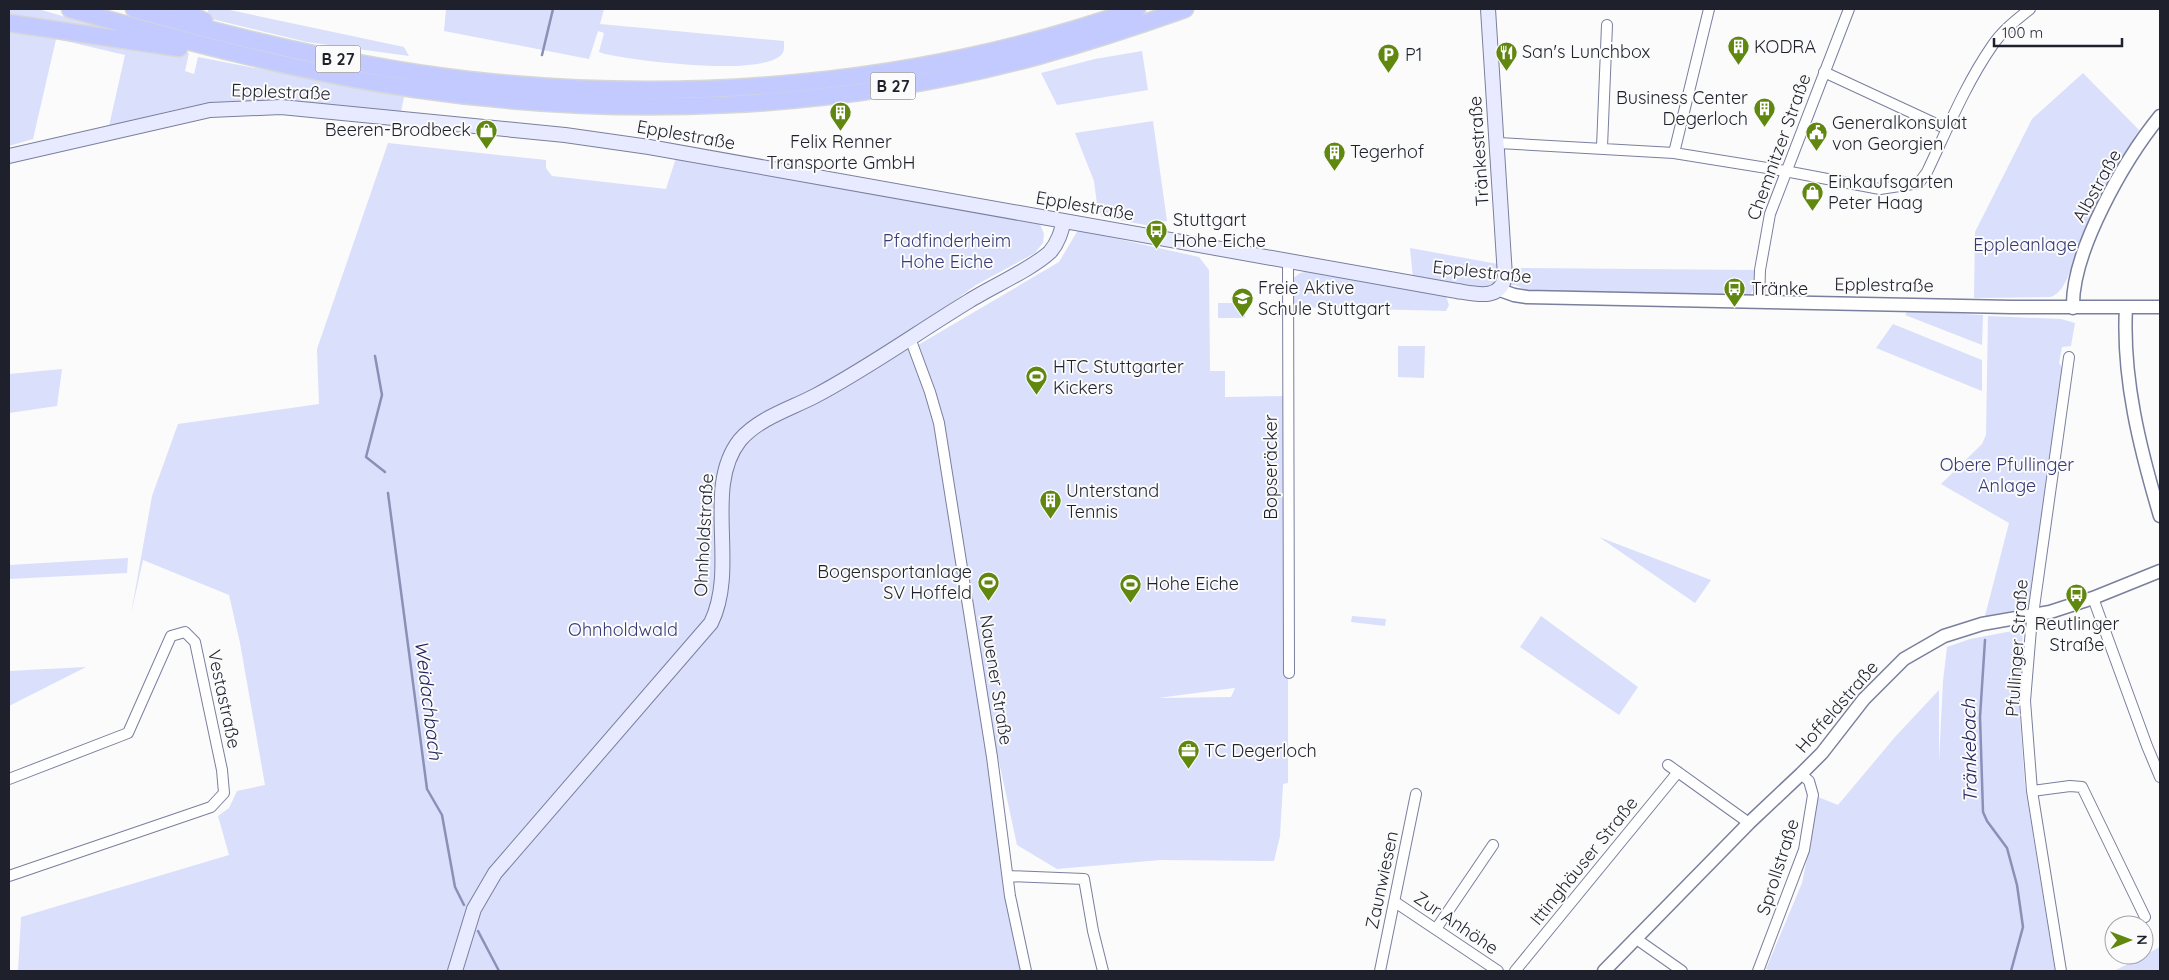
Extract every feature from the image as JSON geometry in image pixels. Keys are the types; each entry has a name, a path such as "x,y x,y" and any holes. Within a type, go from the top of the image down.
{"highway":[{"name":"B 27","path":"70,9 214,48 317,71 414,89 593,97 705,105 820,96 938,78 1036,56 1116,33 1185,9"},
{"name":"B 27","path":"134,9 212,30 374,66 570,96"},
{"name":"B 27","path":"179,9 203,20 212,30"},
{"name":"B 27","path":"593,97 802,82 935,63 1031,41 1137,9"},
{"name":"B 27","path":"9,23 192,50 214,48"}],"main road":[{"name":"Tränkestraße","path":"1488,9 1505,270 1504,285 1500,290"},
{"name":"Epplestraße","path":"9,156 210,110 281,107 572,136 658,149 1473,293 1495,293 1500,290"},
{"name":"Ohnholdstraße","path":"455,971 474,909 496,873 712,623 717,612 723,582 723,481 735,447 752,429 764,421 815,396 1043,257 1055,246 1064,221"}],"street":[{"path":"1674,153 1708,9"},
{"name":"Chemnitzer Straße","path":"1759,301 1760,270 1764,240 1786,171 1849,9"},
{"path":"1498,143 1602,147 1674,153 1786,171 1880,189 1919,183 1927,172 1967,88 1992,46 2005,30 2030,9"},
{"path":"1602,147 1607,25"},
{"path":"1824,72 1947,129"},
{"name":"Albstraße","path":"2073,308 2077,272 2101,210 2148,130 2160,116"},
{"name":"Bopseräcker","path":"1288,261 1289,673"},
{"name":"Epplestraße","path":"1500,290 1514,295 1527,296 2073,308 2160,308"},
{"path":"2126,307 2130,387 2139,435 2160,516"},
{"name":"Nauener Straße","path":"910,338 933,400 939,424 992,757 1007,871 1026,971"},
{"name":"Pfullinger Straße","path":"2061,971 2032,791 2025,701 2032,616 2069,358"},
{"name":"Hoffeldstraße","path":"1604,971 1634,938 1656,920 1748,822 1822,753 1864,698 1904,659 1925,645 1954,632 1982,624 2032,616 2093,598 2160,570"},
{"path":"2093,598 2160,777"},
{"name":"Vestastraße","path":"9,779 128,733 171,636 184,632 195,642 222,770 224,793 211,807 9,876"},
{"path":"1668,765 1748,822"},
{"name":"Ittinghäuser Straße","path":"1515,971 1678,772"},
{"name":"Sprollstraße","path":"1758,971 1804,850 1814,796 1808,781 1801,774"},
{"path":"2032,791 2070,786 2082,787 2144,915"},
{"name":"Zaunwiesen","path":"1380,971 1416,794"},
{"path":"1436,928 1493,845"},
{"path":"1007,871 1084,879 1093,931 1103,971"},
{"name":"Zur Anhöhe","path":"1395,902 1497,971"},
{"path":"1634,938 1682,971"}],"green space":[{"path":"9,9 38,9 114,31 9,20"},
{"path":"208,9 225,9 404,47 409,56 307,42 208,18"},
{"path":"446,9 604,9 600,24 784,41 784,49 780,56 767,62 747,65 723,66 668,63 599,52 604,33 598,31 589,59 444,31"},
{"path":"9,28 57,35 33,139 9,146"},
{"path":"58,34 189,53 185,71 194,74 198,57 404,97 401,112 298,102 237,101 189,107 109,126 125,55 57,39"},
{"path":"1142,51 1148,90 1057,105 1041,73 1095,59"},
{"name":"Eppleanlage","path":"2083,73 2139,130 2091,216 2065,283 2056,294 2050,297 1974,298 1975,232 2032,119"},
{"path":"1153,121 1167,221 1155,222 1151,226 1102,217 1097,204 1094,181 1075,133"},
{"name":"Ohnholdwald","path":"388,143 546,160 546,168 552,176 666,189 676,158 1040,224 1044,234 1043,243 1035,253 976,285 906,335 929,395 918,345 1059,262 1078,230 1199,257 1209,270 1210,371 1225,371 1225,397 1292,396 1288,783 1283,784 1280,836 1274,861 1160,860 1057,869 1017,845 990,720 940,447 1005,880 1023,971 18,971 21,917 229,855 218,816 229,808 237,791 265,785 240,643 229,595 143,560 131,614 152,496 178,424 319,404 317,349","holes":["1235,688 1231,697 1158,698"]},
{"path":"1410,248 1520,268 1755,270 1754,288 1750,295 1742,296 1529,291 1515,285 1477,289 1413,279"},
{"path":"1310,271 1440,292 1446,296 1449,305 1446,311 1292,307 1292,279 1300,273"},
{"path":"1218,303 1245,303 1245,318 1218,318"},
{"path":"1908,311 1983,315 1982,345 1905,315"},
{"name":"Obere Pfullinger Anlage","path":"1988,316 2061,319 2075,323 2071,346 2062,347 2059,363 2063,369 2028,608 1985,616 2009,523 1941,484 1982,444 1986,435"},
{"path":"1893,324 1982,360 1982,391 1876,348"},
{"path":"1398,346 1425,346 1424,378 1398,377"},
{"path":"62,369 57,406 9,413 9,374"},
{"path":"1599,537 1711,580 1695,603"},
{"path":"128,558 127,573 9,579 9,565"},
{"path":"1352,616 1386,619 1385,626 1351,622"},
{"path":"1541,616 1638,687 1619,715 1520,647"},
{"path":"2023,629 2019,705 2025,786 2055,971 1770,971 1766,969 1802,883 1810,844 1813,795 1838,805 1895,737 1939,690 1939,762 1943,681 1947,647 1970,639"},
{"path":"86,667 9,706 9,671"},
{"path":"2160,947 2160,971 2114,971 2126,965 2154,965 2154,950"}],"waterway":[{"name":"Weidachbach","path":"542,55 553,9"},
{"name":"Weidachbach","path":"375,356 382,395 366,457 385,472"},
{"name":"Weidachbach","path":"388,493 427,789 442,815 455,887 464,905"},
{"name":"Tränkebach","path":"1985,640 1980,717 1983,812 1987,821 2007,848 2017,885 2023,927 2011,971"},
{"name":"Weidachbach","path":"478,931 499,971"}],"place":[{"name":"KODRA","path":"1738,66"},
{"name":"San's Lunchbox","path":"1506,71"},
{"name":"P1","path":"1389,74"},
{"name":"Business Center Degerloch","path":"1764,127"},
{"name":"Felix Renner Transporte GmbH","path":"841,131"},
{"name":"Beeren-Brodbeck","path":"487,149"},
{"name":"Generalkonsulat von Georgien","path":"1816,152"},
{"name":"Tegerhof","path":"1334,171"},
{"name":"Einkaufsgarten Peter Haag","path":"1812,211"},
{"name":"Stuttgart Hohe Eiche","path":"1157,249"},
{"name":"Tränke","path":"1735,308"},
{"name":"Freie Aktive Schule Stuttgart","path":"1242,317"},
{"name":"HTC Stuttgarter Kickers","path":"1037,396"},
{"name":"Unterstand Tennis","path":"1050,520"},
{"name":"Bogensportanlage SV Hoffeld","path":"988,601"},
{"name":"Hohe Eiche","path":"1130,603"},
{"name":"Reutlinger Straße","path":"2077,613"},
{"name":"TC Degerloch","path":"1188,770"}],"park label":[{"name":"Pfadfinderheim Hohe Eiche","path":"947,251"}]}
